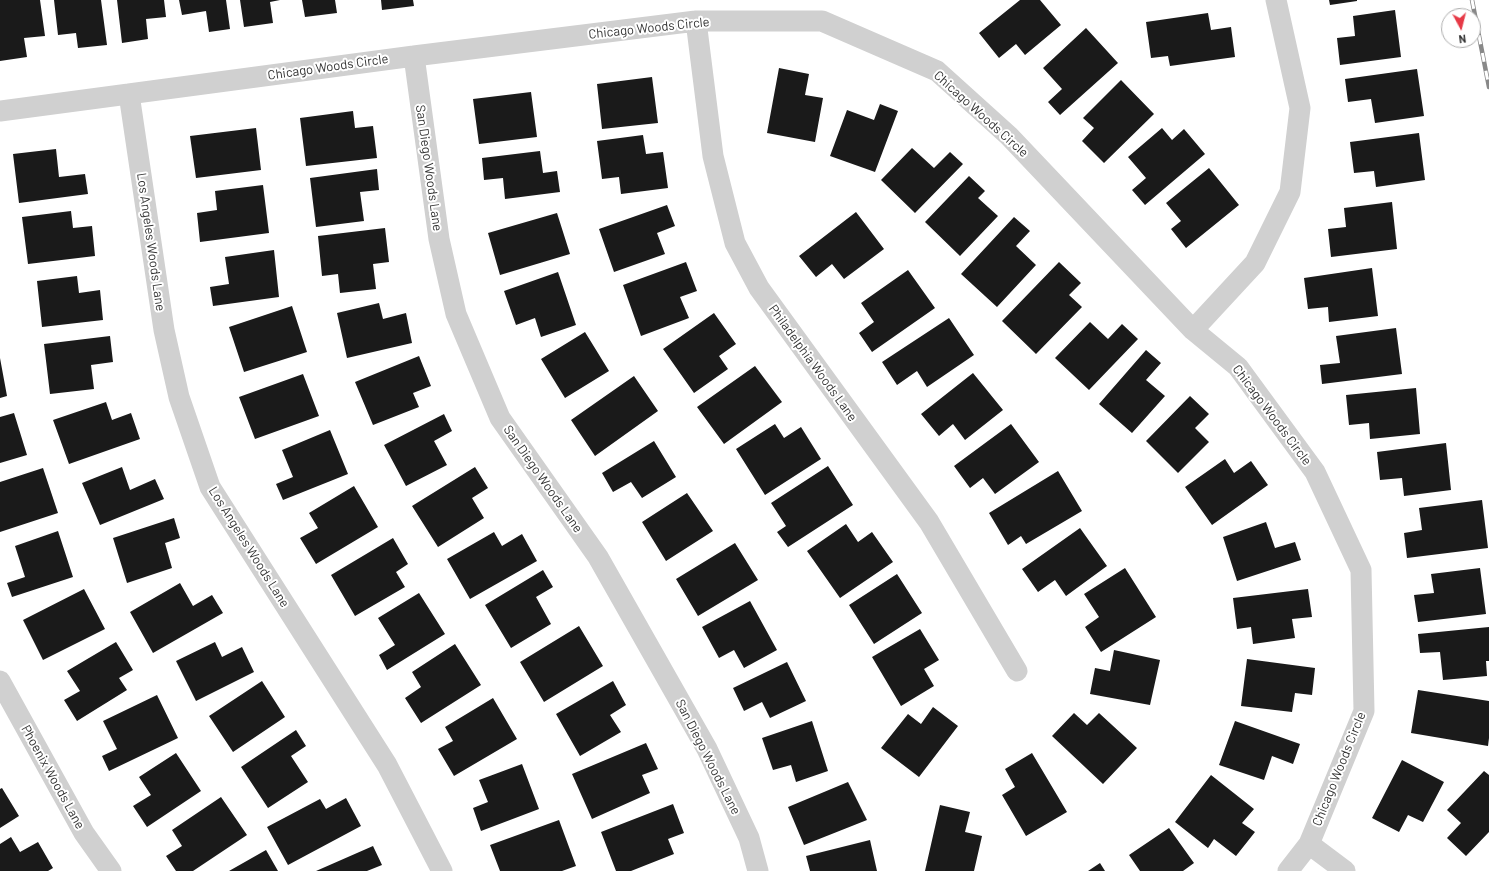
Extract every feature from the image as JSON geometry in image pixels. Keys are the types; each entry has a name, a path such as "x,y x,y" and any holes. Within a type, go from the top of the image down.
{"street":[{"path":"1193,330 1255,263 1290,192 1300,108 1276,0"},
{"name":"Chicago Woods Circle","path":"0,111 414,56 696,21 822,21 937,71 1008,136 1193,330 1238,367 1315,472 1361,570 1364,712 1309,844 1288,871"},
{"name":"Philadelphia Woods Lane","path":"696,21 713,156 735,243 759,288 929,522 1017,670"},
{"name":"San Diego Woods Lane","path":"414,56 439,239 456,314 500,418 598,557 707,749 749,838 758,871"},
{"name":"Los Angeles Woods Lane","path":"129,94 164,330 179,397 210,487 387,765 442,871"},
{"name":"Phoenix Woods Lane","path":"0,681 84,833 111,871"},
{"path":"1309,844 1346,871"}],"building":[{"path":"0,0 40,0 45,36 24,38 27,57 0,61"},
{"path":"54,0 101,0 107,45 78,48 76,33 58,35"},
{"path":"117,0 164,0 166,17 146,19 148,39 122,43"},
{"path":"179,0 226,0 230,29 209,32 206,11 182,15"},
{"path":"240,0 280,0 270,2 273,23 244,27"},
{"path":"302,0 335,0 337,13 305,17"},
{"path":"381,0 413,0 414,6 382,10"},
{"path":"1020,0 1040,0 1061,25 1025,55 1016,44 999,58 979,33"},
{"path":"1329,0 1357,0 1357,1 1330,5"},
{"path":"1395,10 1401,57 1340,65 1337,38 1355,36 1353,16"},
{"path":"1208,13 1211,30 1231,27 1235,57 1170,66 1168,56 1151,58 1146,22"},
{"path":"1086,28 1118,63 1060,115 1048,102 1062,89 1043,68"},
{"path":"779,68 809,74 805,95 823,98 815,142 767,133"},
{"path":"1417,69 1424,116 1375,123 1371,99 1348,102 1345,79"},
{"path":"652,77 658,123 602,129 597,84"},
{"path":"1121,80 1154,114 1104,163 1082,141 1094,128 1083,118"},
{"path":"531,92 537,137 479,144 473,99"},
{"path":"880,104 898,111 875,172 830,156 847,110 874,120"},
{"path":"353,111 355,128 373,126 377,158 306,166 300,118"},
{"path":"256,128 261,170 196,178 190,136"},
{"path":"1162,128 1172,140 1184,129 1205,154 1145,205 1132,190 1146,178 1128,157"},
{"path":"1419,133 1425,180 1376,187 1374,171 1354,173 1350,142"},
{"path":"643,135 646,154 663,152 668,188 621,194 619,177 602,179 597,141"},
{"path":"912,148 934,168 950,152 963,164 915,213 881,180"},
{"path":"56,149 59,177 85,174 88,194 19,203 13,154"},
{"path":"540,151 543,173 557,171 560,192 505,199 503,178 484,180 482,158"},
{"path":"1209,168 1239,205 1186,248 1171,229 1181,221 1166,203"},
{"path":"377,169 379,190 360,192 364,221 316,227 310,178"},
{"path":"969,176 985,191 978,198 998,216 960,256 925,222"},
{"path":"263,185 269,233 200,242 197,213 217,210 215,191"},
{"path":"1392,202 1397,249 1331,257 1328,229 1346,227 1344,208"},
{"path":"667,205 675,226 657,233 665,254 614,272 599,229"},
{"path":"71,211 73,228 92,226 95,256 28,264 22,217"},
{"path":"856,212 884,249 844,279 832,264 816,277 799,256"},
{"path":"557,213 570,254 500,275 488,233"},
{"path":"1014,217 1030,231 1016,246 1036,265 997,307 961,274"},
{"path":"385,228 389,262 373,264 376,289 340,293 338,274 322,276 318,236"},
{"path":"274,250 279,297 213,306 210,287 229,284 225,257"},
{"path":"686,262 697,291 680,297 689,318 641,336 623,285"},
{"path":"1059,262 1081,283 1069,295 1082,307 1036,354 1002,321"},
{"path":"1372,268 1378,316 1329,322 1328,307 1308,309 1304,278"},
{"path":"908,270 935,308 872,352 859,333 874,322 861,303"},
{"path":"558,272 576,325 541,337 535,318 516,325 504,291"},
{"path":"77,276 79,293 100,290 103,320 42,327 37,281"},
{"path":"379,303 383,319 406,313 412,343 347,358 337,313"},
{"path":"292,306 307,352 244,372 229,327"},
{"path":"714,313 736,344 719,356 728,369 694,393 663,349"},
{"path":"949,318 974,355 927,387 917,371 897,385 882,362"},
{"path":"1090,322 1108,339 1122,324 1138,339 1089,390 1055,358"},
{"path":"1396,328 1402,374 1322,384 1320,365 1340,363 1336,336"},
{"path":"585,332 609,371 565,398 541,359"},
{"path":"110,336 113,362 91,365 94,389 50,394 44,344"},
{"path":"1146,350 1161,363 1146,380 1165,396 1132,433 1099,404"},
{"path":"419,356 431,386 413,393 419,407 373,425 355,382"},
{"path":"0,358 7,396 0,398"},
{"path":"755,366 782,402 724,444 697,407"},
{"path":"973,373 1003,410 965,440 953,424 939,436 921,414"},
{"path":"303,374 319,416 255,439 239,397"},
{"path":"634,376 658,411 595,456 571,420"},
{"path":"1416,388 1420,434 1370,439 1369,423 1349,425 1346,395"},
{"path":"1190,396 1209,414 1195,428 1209,442 1178,473 1146,441"},
{"path":"106,402 112,420 131,413 140,439 69,464 53,420"},
{"path":"14,413 27,455 0,463 0,417"},
{"path":"444,414 452,431 434,441 447,465 406,486 384,445"},
{"path":"775,424 784,438 801,427 821,459 765,495 736,449"},
{"path":"1011,424 1039,462 995,494 983,478 970,488 954,466"},
{"path":"330,430 348,474 283,500 276,484 293,477 282,450"},
{"path":"654,441 676,477 642,498 631,482 613,492 602,473"},
{"path":"1446,443 1451,490 1404,496 1402,478 1380,480 1377,452"},
{"path":"1225,459 1234,473 1251,461 1268,485 1212,525 1185,487"},
{"path":"828,466 853,505 788,547 777,532 786,526 771,503"},
{"path":"122,467 130,490 155,479 164,499 100,525 82,483"},
{"path":"475,467 488,488 472,498 484,518 438,547 412,506"},
{"path":"43,468 58,513 0,532 0,482"},
{"path":"1058,471 1082,511 1026,544 1021,536 1008,545 989,513"},
{"path":"354,486 378,527 316,564 300,538 318,528 309,513"},
{"path":"687,493 713,531 666,561 642,522"},
{"path":"1482,500 1488,548 1407,558 1404,533 1422,530 1419,508"},
{"path":"174,518 180,538 165,543 172,568 127,583 113,538"},
{"path":"1266,522 1275,548 1295,542 1301,560 1237,581 1223,537"},
{"path":"846,524 858,542 872,532 893,562 840,598 807,551"},
{"path":"1080,528 1107,566 1066,596 1055,580 1038,592 1022,569"},
{"path":"58,531 73,577 12,597 7,583 25,577 15,546"},
{"path":"494,532 502,546 522,534 537,561 470,599 447,559"},
{"path":"393,538 408,564 396,572 405,587 355,616 331,575"},
{"path":"735,543 758,580 698,616 676,579"},
{"path":"1125,568 1156,617 1101,652 1085,627 1099,617 1084,594"},
{"path":"1480,568 1486,614 1418,622 1414,595 1434,593 1431,574"},
{"path":"543,570 553,587 536,597 551,624 511,648 485,605"},
{"path":"897,574 922,613 874,644 849,605"},
{"path":"180,583 193,606 212,595 223,613 153,653 130,612"},
{"path":"84,589 105,629 43,660 23,620"},
{"path":"1308,589 1312,617 1292,619 1295,638 1253,644 1251,627 1237,629 1233,598"},
{"path":"419,593 445,634 387,670 379,655 395,645 378,618"},
{"path":"750,601 777,650 744,668 734,650 719,658 702,627"},
{"path":"579,626 603,666 544,702 520,662"},
{"path":"1489,627 1489,661 1486,661 1487,676 1443,680 1440,652 1420,653 1418,634"},
{"path":"920,629 939,660 924,669 934,686 901,706 872,657"},
{"path":"116,642 133,670 119,678 127,690 77,721 64,700 80,691 67,671"},
{"path":"215,642 222,657 242,647 254,672 196,701 176,661"},
{"path":"455,644 481,685 421,723 405,698 421,687 412,672"},
{"path":"1114,650 1160,660 1150,705 1090,694 1095,668 1110,671"},
{"path":"1247,659 1315,668 1312,695 1295,693 1292,712 1241,706"},
{"path":"787,662 806,701 770,718 762,702 744,711 733,688"},
{"path":"262,681 285,717 233,752 209,716"},
{"path":"613,681 626,705 610,715 621,732 580,756 556,714"},
{"path":"1418,690 1489,701 1488,746 1411,733"},
{"path":"157,695 178,738 109,771 102,756 117,749 103,721"},
{"path":"493,698 517,739 454,776 438,749 453,741 445,727"},
{"path":"933,707 958,726 919,777 881,748 908,714 921,724"},
{"path":"1074,713 1087,725 1099,713 1137,748 1103,784 1052,736"},
{"path":"812,721 828,771 796,782 791,765 773,770 762,738"},
{"path":"1235,721 1300,744 1293,764 1272,756 1264,780 1219,765"},
{"path":"296,730 306,746 291,756 308,782 268,808 241,767"},
{"path":"646,743 658,769 642,775 650,793 592,819 572,774"},
{"path":"176,753 201,791 147,827 133,806 151,795 139,777"},
{"path":"1032,753 1067,812 1026,836 1002,795 1015,787 1005,769"},
{"path":"1402,760 1444,782 1423,822 1408,815 1399,832 1372,818"},
{"path":"522,764 539,809 481,831 473,808 488,802 479,780"},
{"path":"1484,771 1489,775 1489,832 1466,856 1447,838 1461,823 1447,810"},
{"path":"1211,775 1254,809 1242,823 1255,832 1236,856 1214,839 1208,848 1175,822"},
{"path":"848,782 867,820 804,845 788,807"},
{"path":"2,788 19,816 0,828 0,789"},
{"path":"221,797 247,835 193,871 176,871 166,856 182,846 172,830"},
{"path":"346,798 361,826 288,865 267,827 320,799 326,809"},
{"path":"673,804 684,833 668,839 674,854 631,871 616,871 601,832"},
{"path":"940,805 970,812 965,832 982,836 974,871 925,871"},
{"path":"559,820 576,866 562,871 500,871 490,845"},
{"path":"1169,828 1194,863 1183,871 1140,871 1129,855"},
{"path":"11,837 20,852 38,842 53,868 48,871 0,871 0,844"},
{"path":"870,840 877,871 810,871 806,856"},
{"path":"373,846 382,865 367,871 316,871"},
{"path":"266,850 278,871 229,871"},
{"path":"1100,863 1105,871 1088,871"}],"railway":[{"path":"1472,0 1489,87"}]}
